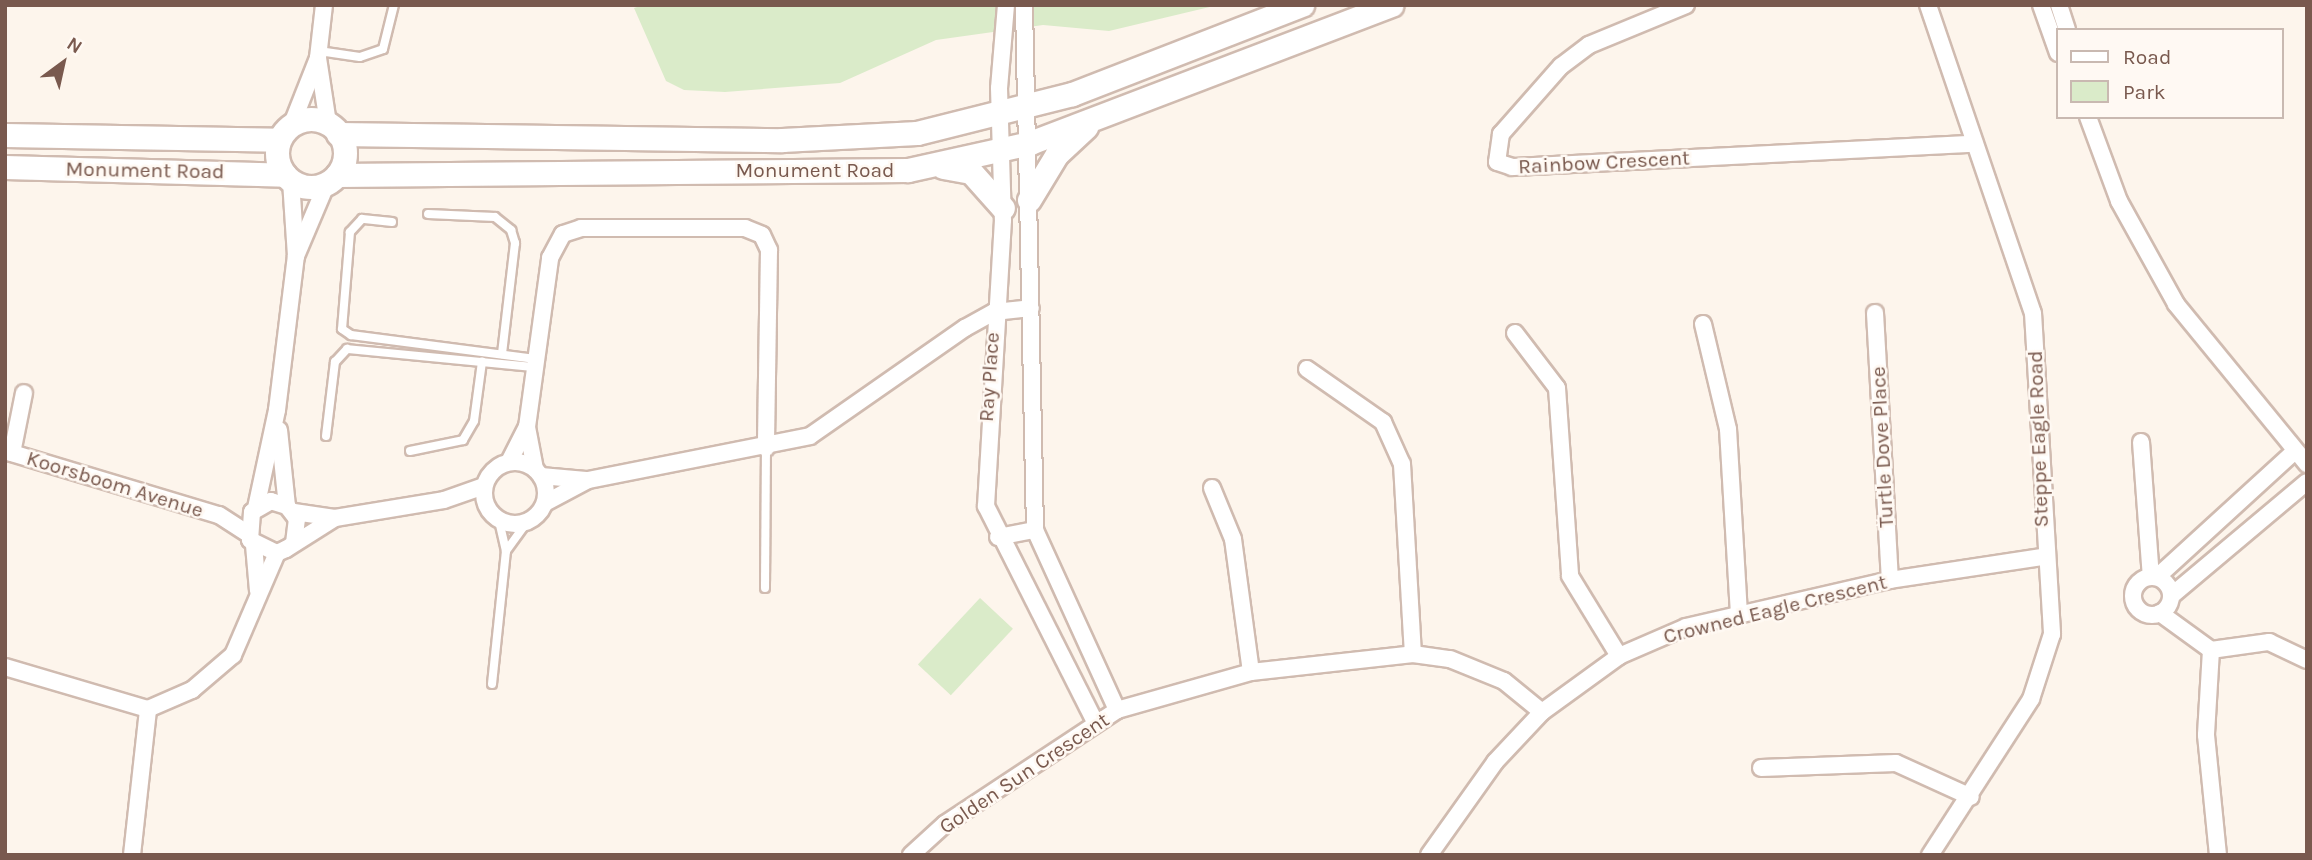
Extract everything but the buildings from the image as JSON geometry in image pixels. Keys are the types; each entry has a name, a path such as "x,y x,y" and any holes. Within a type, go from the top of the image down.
{"main road":[{"name":"Monument Road","path":"333,129 782,140 917,133 999,116 1027,107 1302,5"},
{"name":"Monument Road","path":"332,179 660,168 880,173 931,166 1030,143 1392,5"},
{"path":"1030,200 1057,154 1097,118"},
{"path":"311,119 333,129 345,152 332,179 288,178 286,132 311,119"},
{"name":"Monument Road","path":"5,135 286,132"},
{"path":"931,166 971,172 1003,208"},
{"name":"Monument Road","path":"5,167 288,178"}],"street":[{"path":"324,5 319,55 333,129"},
{"name":"Ray Place","path":"1006,5 999,116 1003,208 994,312 985,478 986,506 999,537 1060,647 1095,722"},
{"name":"Ray Place","path":"1024,5 1030,143 1035,530 1080,639 1117,710"},
{"name":"Rainbow Crescent","path":"1686,5 1589,45 1561,66 1501,134 1497,162 1512,167 1974,144"},
{"name":"Steppe Eagle Road","path":"1928,5 2032,313 2042,557 2052,634 2048,659 2031,699 1971,797 1930,855"},
{"path":"2041,5 2056,47"},
{"path":"2059,5 2066,28"},
{"path":"286,132 319,55"},
{"path":"2089,119 2119,201 2176,304 2307,464"},
{"path":"258,591 251,539 254,510 277,410 296,256 288,178"},
{"path":"296,256 332,179"},
{"path":"486,507 484,486 493,470 509,462 527,427 550,258 563,234 582,228 755,230 769,250 766,448"},
{"path":"444,500 486,507 499,520 526,523 545,503 588,480 766,448 810,436 994,312 1031,308"},
{"name":"Turtle Dove Place","path":"1875,313 1890,580"},
{"path":"1703,324 1728,429 1739,617"},
{"path":"1515,333 1557,387 1570,576 1619,656"},
{"path":"1307,369 1383,422 1402,464 1413,654"},
{"name":"Koorsboom Avenue","path":"24,393 8,452 219,515 251,539"},
{"path":"277,410 290,509 299,527 293,543"},
{"path":"527,427 545,503"},
{"path":"2141,442 2154,577 2171,596"},
{"path":"2295,451 2154,577 2139,582 2133,600 2146,614 2160,613 2211,650 2269,642 2307,660"},
{"path":"509,462 538,472 588,480"},
{"path":"2160,613 2171,596 2307,482"},
{"path":"254,510 271,501 290,509 335,518 444,500 484,486"},
{"path":"1212,488 1238,562 1251,672"},
{"name":"Koorsboom Avenue","path":"219,515 254,510"},
{"path":"5,667 148,709 192,690 233,655 258,591 277,553 335,518"},
{"path":"999,537 1035,530"},
{"path":"251,539 277,553"},
{"name":"Crowned Eagle Crescent","path":"1429,855 1495,762 1542,712 1619,656 1686,627 1739,617 1890,580 2042,557"},
{"path":"1060,647 1080,639"},
{"path":"2211,650 2206,735 2218,855"},
{"name":"Golden Sun Crescent","path":"911,855 1095,722 1117,710 1251,672 1413,654 1479,668 1542,712"},
{"path":"132,855 148,709"},
{"path":"1761,768 1896,763 1971,797"}],"lane":[{"path":"319,55 360,57 383,49 394,5"},
{"path":"429,214 495,218 511,230 515,243 502,354"},
{"path":"392,222 362,219 350,232 342,329 351,335 502,354 535,363"},
{"path":"326,436 335,362 347,349 482,362 535,363"},
{"path":"410,451 463,440 474,421 482,362"},
{"path":"765,588 766,448"},
{"path":"492,684 506,551 499,520"},
{"path":"506,551 526,523"}],"green space":[{"path":"643,5 1218,5 1109,31 1043,25 936,40 840,83 725,92 684,90 666,81 634,8"},
{"path":"980,598 1013,629 951,695 918,665"}]}
